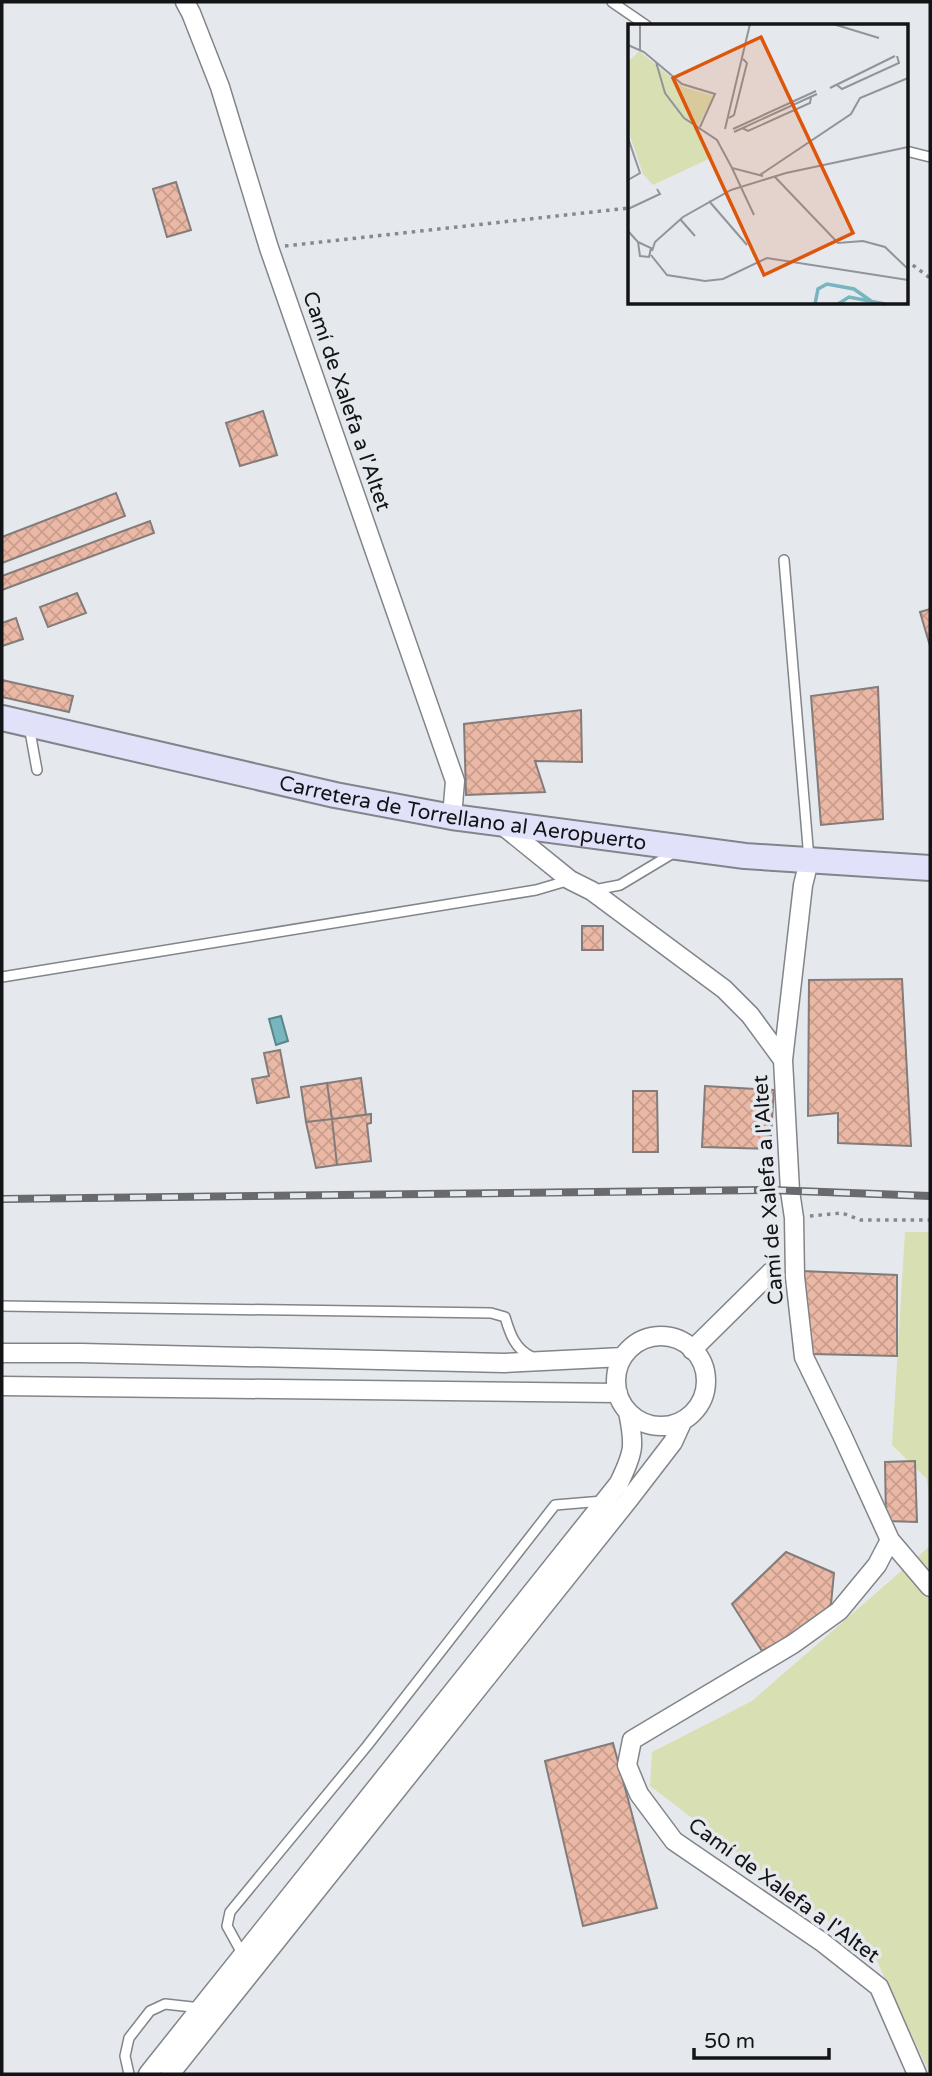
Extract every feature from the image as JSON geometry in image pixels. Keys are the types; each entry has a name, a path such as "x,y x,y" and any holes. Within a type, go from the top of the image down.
{"street":[{"name":"Camí de Xalefa a l'Altet","path":"185,2 220,87 269,248 455,781 452,817"},
{"name":"Carretera de Torrellano al Aeropuerto","path":"2,718 335,794 452,817 745,856 930,868"},
{"name":"Camí de Xalefa a l'Altet","path":"502,825 570,880 592,891 724,989 750,1015 783,1060 790,1191 794,1218 795,1277 804,1357 891,1540 930,1587"},
{"path":"783,1060 803,885 809,861"},
{"path":"692,1350 771,1272"},
{"path":"148,2074 620,1483 631,1457 633,1436 628,1412 616,1385 617,1371 623,1357 633,1346 645,1339 660,1336 675,1338 698,1356 704,1369 706,1384 698,1405 683,1420 669,1425 654,1425 640,1421 628,1412"},
{"path":"2,1353 503,1363 623,1357"},
{"path":"2,1386 618,1393"},
{"path":"170,2074 630,1498 673,1442 683,1420"},
{"name":"Camí de Xalefa a l'Altet","path":"891,1540 877,1565 839,1611 793,1644 632,1740 627,1765 639,1794 674,1841 822,1942 879,1987 917,2074"}],"lane":[{"path":"612,2 644,24"},
{"path":"908,152 930,157"},
{"path":"784,560 809,861"},
{"path":"28,724 37,770"},
{"path":"592,891 621,885 682,848"},
{"path":"2,977 536,890 570,880"},
{"path":"2,1306 491,1313 505,1317 514,1341 522,1353 540,1361"},
{"path":"243,1955 227,1926 230,1912 367,1746 555,1505 605,1501"},
{"path":"129,2074 125,2056 129,2038 150,2011 165,2004 201,2008"}],"path":[{"path":"269,248 628,208"},
{"path":"908,262 930,278"},
{"path":"794,1218 842,1213 861,1220 930,1220"}],"green space":[{"path":"905,1232 930,1232 930,1506 927,1479 892,1445"},
{"path":"930,1546 930,2074 875,1957 650,1786 652,1752 752,1701"}],"water":[{"path":"281,1016 288,1041 276,1045 269,1019"}],"building":[{"path":"176,182 191,230 167,237 153,189"},
{"path":"263,411 277,455 240,466 226,423"},
{"path":"116,493 125,516 2,563 2,537"},
{"path":"150,521 154,533 2,590 2,576"},
{"path":"77,593 86,613 48,627 40,607"},
{"path":"930,609 930,646 920,612"},
{"path":"16,618 23,639 2,646 2,623"},
{"path":"2,680 73,696 69,712 2,697"},
{"path":"878,687 883,819 821,825 811,696"},
{"path":"581,710 582,762 535,761 545,792 466,795 464,724"},
{"path":"582,926 603,926 603,950 582,950"},
{"path":"902,979 911,1146 838,1143 838,1113 808,1116 809,980"},
{"path":"280,1050 289,1097 257,1103 252,1079 269,1076 264,1053"},
{"path":"361,1078 366,1115 332,1119 327,1083"},
{"path":"327,1083 332,1119 306,1122 301,1087"},
{"path":"705,1086 774,1090 770,1149 702,1147"},
{"path":"633,1091 657,1091 658,1152 633,1152"},
{"path":"371,1114 371,1123 367,1124 371,1161 337,1165 332,1119"},
{"path":"332,1119 337,1165 316,1168 306,1122"},
{"path":"802,1271 897,1275 897,1356 811,1354"},
{"path":"915,1461 917,1522 886,1521 885,1462"},
{"path":"786,1552 834,1573 831,1604 812,1625 762,1651 732,1604"},
{"path":"613,1743 657,1908 583,1926 545,1761"}],"railway":[{"path":"2,1199 771,1190 930,1196"}]}
